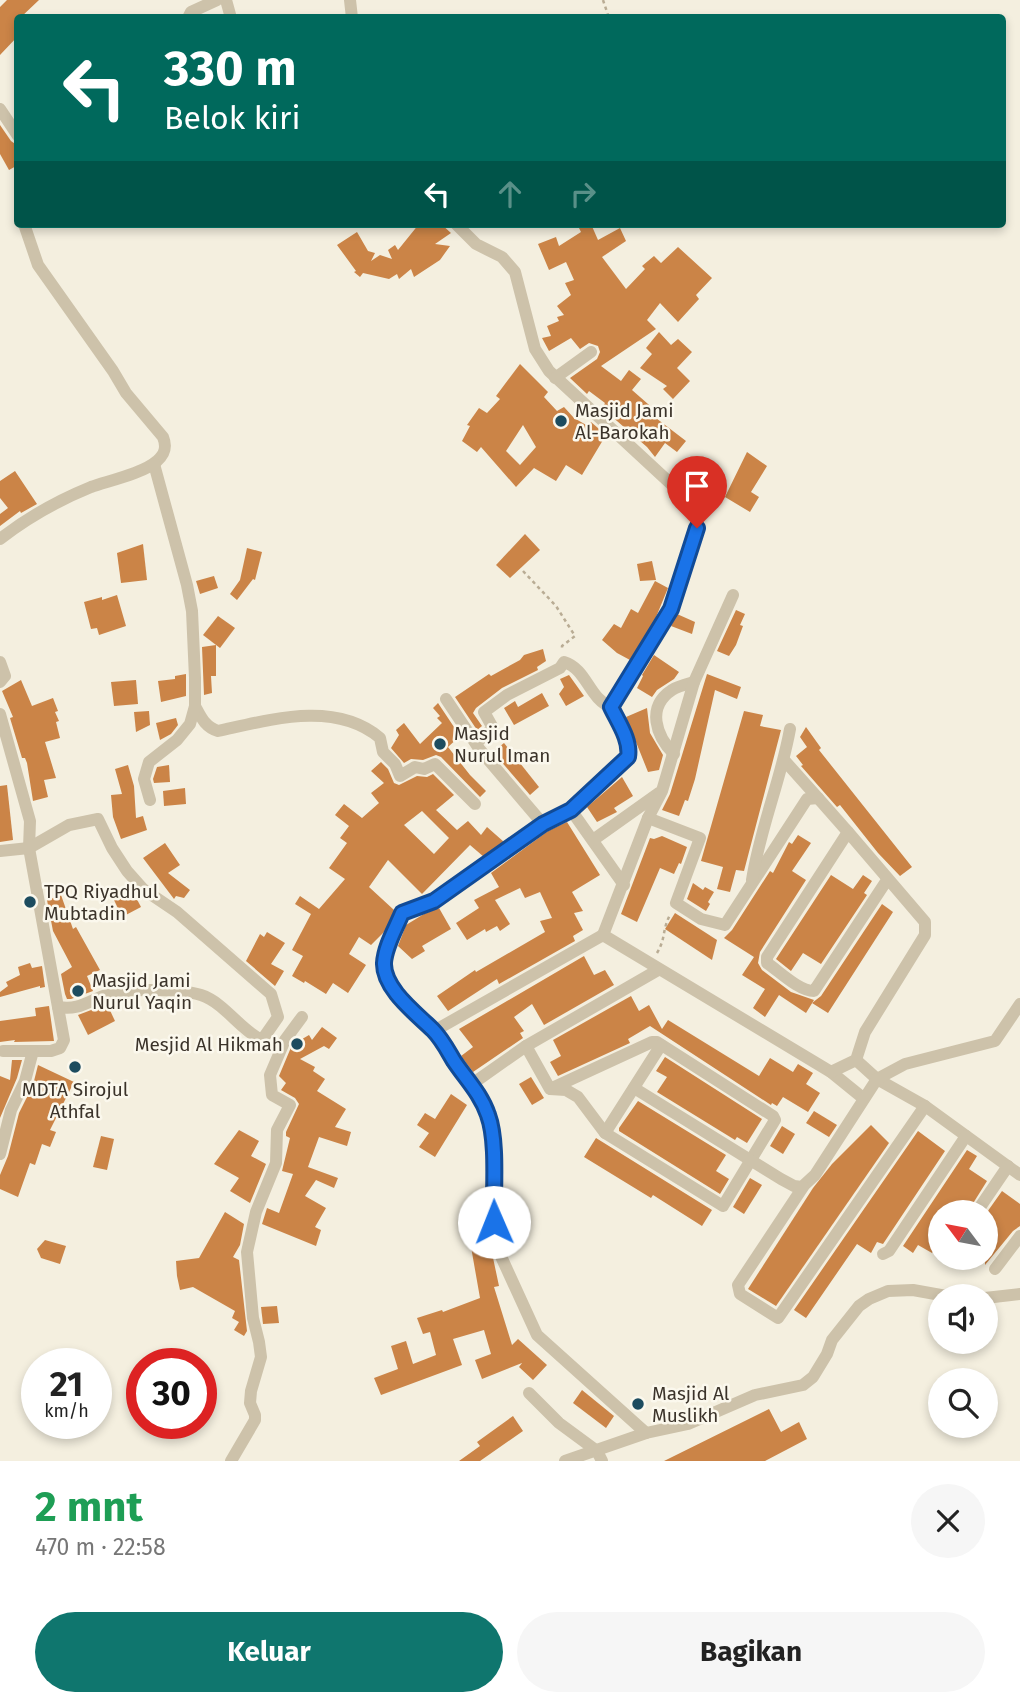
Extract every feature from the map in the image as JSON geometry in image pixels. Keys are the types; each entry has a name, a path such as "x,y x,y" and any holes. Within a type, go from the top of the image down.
{"street":[{"path":"190,14 217,0"},
{"path":"0,109 14,130"},
{"path":"0,539 37,514 76,494 155,464 164,454 166,444 126,393 38,265 25,228"},
{"path":"460,228 476,244 508,261 515,272 535,349 555,378 683,495 697,518 694,543 671,609 611,707"},
{"path":"555,378 591,352"},
{"path":"150,800 144,779 149,762 177,740 190,724 195,706 191,611 182,564 155,464"},
{"path":"434,1031 603,935 648,818 662,791 694,682 733,595"},
{"path":"0,662 5,676 0,682"},
{"path":"476,743 493,728 484,712 507,695 560,668 564,662 578,669 602,704 611,707 630,749 628,757 571,810 543,824 434,901 402,913 384,964 391,986 408,1007 434,1031 472,1084 489,1117 493,1151 494,1222 499,1252 537,1335 646,1433"},
{"path":"674,754 659,734 655,717 671,690 694,682"},
{"path":"446,699 476,743 543,824"},
{"path":"195,706 209,728 218,731 295,715 331,719 363,727 380,738 383,752 395,764 400,776 415,767 424,769 435,764 475,804"},
{"path":"0,714 30,821 29,848 64,1044 51,1051 3,1051"},
{"path":"751,887 755,857 784,760 790,729"},
{"path":"784,760 925,922 925,934 865,1032 856,1060 831,1072"},
{"path":"593,840 662,791"},
{"path":"648,818 700,838 676,902 701,919 725,925 807,799 818,798"},
{"path":"571,810 624,885"},
{"path":"0,851 29,848 69,825 100,820 112,848 127,871 144,889 177,912 271,994 278,1017 262,1040 211,1000 196,994 170,990 110,993 72,1009 58,1007"},
{"path":"848,832 767,957 767,963 807,990 814,991 887,880"},
{"path":"603,935 831,1072 863,1098"},
{"path":"472,1084 526,1046 659,970"},
{"path":"925,1106 778,1318 740,1294 738,1285 803,1187 815,1175 877,1079 905,1063 995,1041 1020,1004"},
{"path":"232,1461 254,1420 255,1415 250,1403 251,1391 261,1357 253,1318 247,1252 256,1212 276,1163 277,1130 290,1105 272,1095 270,1075 285,1040 302,1017"},
{"path":"652,1042 774,1116 775,1121 723,1206 605,1133 578,1097 566,1090 550,1089 652,1042"},
{"path":"605,1133 660,1045"},
{"path":"526,1046 550,1089"},
{"path":"0,1154 33,1051"},
{"path":"856,1060 877,1079 925,1106 1020,1175"},
{"path":"634,1088 751,1161 794,1186 803,1187"},
{"path":"883,1254 889,1251 966,1136"},
{"path":"984,1200 1008,1166"},
{"path":"998,1265 1020,1236"},
{"path":"565,1461 599,1456 646,1433 688,1423 755,1395 803,1385 813,1377 832,1340 859,1306 888,1291 928,1293"},
{"path":"998,1297 1020,1294"},
{"path":"529,1393 559,1423 599,1456"}],"path":[{"path":"523,571 555,606 575,636 562,646 564,662"},
{"path":"659,970 656,953 665,940 664,926 676,902"}],"building":[{"path":"7,0 39,0 24,14 14,14 14,40 0,55 0,7"},
{"path":"0,125 14,143 14,167 9,170 0,154"},
{"path":"416,228 445,228 451,233 435,244 450,246 440,260 414,277 411,269 399,279 397,274 389,279 363,273 360,277 337,245 357,232 368,251 375,253 371,261 380,255 392,259 388,250 395,245 398,250"},
{"path":"579,228 593,228 598,240 620,228 626,241 602,257 626,289 645,269 642,266 654,256 661,263 678,247 712,278 696,295 699,299 678,322 660,303 647,320 656,329 601,366 621,381 629,370 641,379 632,390 656,411 652,415 686,441 677,452 665,443 655,457 602,408 605,403 589,391 587,394 570,378 597,359 600,352 598,346 589,343 580,349 571,338 549,351 542,338 551,336 547,326 559,321 557,317 564,315 557,306 571,295 565,283 574,280 566,262 549,270 538,244 556,237 559,246 581,232"},
{"path":"659,332 671,345 678,339 692,352 677,368 690,381 673,399 663,389 667,386 640,368 652,354 646,348"},
{"path":"520,364 548,392 544,397 557,411 564,407 574,418 588,426 591,422 606,435 582,475 566,465 556,481 534,468 516,487 481,447 477,452 462,441 470,426 467,425 479,408 487,413 500,399 496,396","holes":["523,425 536,447 520,465 506,451"]},
{"path":"747,452 767,466 751,492 759,497 750,512 725,497"},
{"path":"15,471 37,504 21,513 20,511 0,526 0,514 8,508 0,498 0,481"},
{"path":"525,534 540,550 510,578 496,565"},
{"path":"143,544 147,580 121,583 117,553"},
{"path":"247,548 262,552 255,580 253,579 237,600 230,594 240,580"},
{"path":"652,561 656,580 640,581 637,564"},
{"path":"214,576 218,588 200,594 196,581"},
{"path":"655,581 668,588 654,622 630,660 602,640 614,624 621,628 631,609 638,613"},
{"path":"117,595 126,626 99,635 97,628 91,629 84,602"},
{"path":"736,610 745,614 736,645 729,656 717,651"},
{"path":"677,614 695,622 692,634 671,626"},
{"path":"218,616 235,628 220,648 203,635"},
{"path":"216,645 216,676 211,676 212,693 204,695 202,647"},
{"path":"543,649 546,661 537,667 538,670 502,688 476,708 473,713 482,726 477,730 455,697 489,674 491,676 524,655"},
{"path":"654,655 679,672 652,697 637,688"},
{"path":"186,674 186,696 161,702 158,681 175,679 175,676"},
{"path":"707,674 741,687 737,699 715,690 695,779 688,801 685,800 679,816 662,810 670,794"},
{"path":"569,675 584,696 566,706 559,694 564,687 560,679"},
{"path":"21,680 32,706 53,698 59,721 56,722 60,738 45,742 56,778 44,780 48,797 33,801 27,763 25,758 22,758 10,718 13,717 2,691"},
{"path":"136,680 138,704 114,706 111,682"},
{"path":"542,693 549,706 514,725 504,708 515,701 518,707"},
{"path":"438,703 460,736 448,747 486,791 480,797 441,757 436,755 423,760 411,759 404,763 391,748 399,735 396,730 404,723 420,744 442,723 433,708"},
{"path":"647,708 650,733 663,755 659,770 648,772 626,717"},
{"path":"149,711 150,725 136,732 134,712"},
{"path":"744,711 763,715 760,726 781,730 744,871 736,870 730,892 717,889 723,867 701,861"},
{"path":"176,718 178,725 171,734 160,740 156,723"},
{"path":"806,727 821,748 819,750 912,867 900,876 840,805 837,807 801,766 803,765 796,756 807,747 800,737"},
{"path":"504,743 539,787 530,795 493,752"},
{"path":"381,762 388,769 394,783 399,785 417,776 427,777 433,774 454,795 436,810 457,830 468,821 481,835 487,827 504,842 484,857 470,845 422,894 388,860 369,887 394,910 386,930 371,945 359,937 349,954 366,965 348,993 333,983 326,994 292,976 303,956 292,950 311,914 295,904 300,896 319,909 345,879 329,868 347,843 340,838 349,826 335,815 344,804 362,818 379,803 371,793 384,783 371,771","holes":["422,811 449,838 434,854 404,825"]},
{"path":"128,765 134,786 136,818 143,816 147,830 121,839 113,817 111,795 122,794 115,769"},
{"path":"169,765 170,782 154,783 157,767"},
{"path":"622,777 633,796 614,808 617,812 597,822 587,807"},
{"path":"7,785 13,840 0,842 0,786"},
{"path":"185,788 186,804 164,806 163,791"},
{"path":"567,822 600,875 572,892 583,911 574,913 583,930 573,936 575,941 499,984 497,979 448,1011 437,996 475,970 476,972 545,932 540,921 552,918 540,892 525,898 520,888 495,900 510,924 500,931 497,926 486,932 485,929 467,940 456,923 479,908 474,900 499,887 491,873 548,831"},
{"path":"798,835 811,843 792,871 806,880 760,952 758,963 762,970 791,992 814,1000 806,1013 779,995 765,1017 753,1008 765,989 742,975 754,957 724,938 770,871 773,873 789,842 792,844"},
{"path":"662,836 687,847 674,874 660,868 637,922 621,914 650,838"},
{"path":"165,843 180,865 168,873 190,890 184,898 176,896 174,899 143,858"},
{"path":"831,875 853,889 863,875 872,881 864,893 867,895 821,964 803,953 791,971 776,959"},
{"path":"693,883 703,890 705,887 714,892 706,911 687,899"},
{"path":"132,890 141,907 122,917 114,900"},
{"path":"61,895 73,929 76,927 100,970 87,976 93,991 71,999 67,999 65,994 61,974 72,967 53,931 47,900"},
{"path":"882,904 893,912 828,1013 812,1003 821,996"},
{"path":"439,908 451,929 422,946 425,951 412,959 398,946 406,925"},
{"path":"675,913 717,940 712,960 665,929"},
{"path":"267,932 285,943 271,964 284,971 275,986 246,961 260,934 264,937"},
{"path":"584,956 594,975 605,970 614,985 544,1025 532,1004 514,1017 524,1031 520,1033 523,1038 473,1072 461,1056 473,1047 459,1029"},
{"path":"30,963 32,968 42,966 45,987 0,997 0,992 8,986 6,982 20,975 18,967"},
{"path":"631,996 639,1011 649,1005 662,1029 668,1020 759,1076 770,1058 793,1072 798,1064 813,1073 806,1084 820,1093 808,1112 783,1097 777,1106 772,1103 771,1105 650,1026 628,1039 630,1043 558,1076 550,1062 561,1056 553,1040"},
{"path":"107,1004 115,1021 88,1035 78,1015"},
{"path":"49,1006 54,1041 0,1042 0,1021 36,1016 35,1008"},
{"path":"322,1027 337,1038 329,1049 324,1046 300,1059 315,1067 313,1071 325,1079 317,1091 346,1109 335,1127 351,1132 347,1146 319,1137 308,1167 338,1178 334,1188 316,1180 305,1196 326,1208 315,1227 321,1230 316,1246 262,1224 267,1208 279,1213 293,1174 282,1171 290,1138 286,1136 286,1132 299,1104 295,1098 281,1090 286,1083 279,1076 292,1045 309,1035 312,1040"},
{"path":"665,1057 762,1119 747,1143 737,1137 735,1140 657,1092 667,1077 656,1071"},
{"path":"12,1060 22,1060 0,1118 0,1076 10,1080"},
{"path":"38,1065 74,1082 50,1130 56,1132 50,1147 42,1144 35,1165 30,1163 18,1197 0,1189 0,1175 19,1113 33,1085"},
{"path":"531,1077 544,1098 532,1105 519,1084"},
{"path":"451,1094 467,1105 435,1157 419,1147 429,1133 417,1125 425,1113 435,1119"},
{"path":"638,1101 726,1155 716,1171 729,1179 720,1194 619,1131"},
{"path":"814,1111 837,1125 829,1137 806,1123"},
{"path":"871,1125 889,1143 776,1306 748,1289 813,1188 832,1164"},
{"path":"782,1126 795,1134 783,1154 770,1146"},
{"path":"239,1130 259,1141 251,1156 266,1164 250,1203 230,1191 239,1178 214,1164"},
{"path":"918,1131 945,1151 883,1244 877,1242 871,1253 857,1244 806,1318 794,1310"},
{"path":"101,1136 114,1139 107,1170 93,1167"},
{"path":"596,1138 712,1210 702,1226 584,1157"},
{"path":"967,1150 977,1156 969,1169 987,1181 975,1200 934,1200"},
{"path":"750,1178 762,1185 744,1214 733,1207"},
{"path":"1002,1191 1020,1204 1020,1226 998,1249 998,1200 996,1200"},
{"path":"928,1208 928,1251 918,1245 913,1253 903,1246"},
{"path":"225,1212 244,1224 240,1245 233,1257 239,1260 247,1331 244,1336 234,1330 239,1322 232,1318 235,1311 193,1287 180,1290 177,1276 176,1261 199,1258"},
{"path":"485,1220 499,1286 494,1287 512,1345 518,1339 547,1365 533,1380 519,1367 522,1363 482,1379 475,1360 491,1354 484,1330 453,1339 462,1365 381,1395 374,1378 398,1369 391,1346 406,1341 413,1364 436,1355 430,1332 423,1334 417,1318 442,1310 443,1312 480,1298 467,1224"},
{"path":"45,1240 66,1246 60,1264 41,1258 37,1249"},
{"path":"277,1306 279,1323 263,1324 261,1307"},
{"path":"582,1390 614,1416 606,1428 573,1403"},
{"path":"769,1409 781,1432 799,1422 807,1439 765,1461 664,1461"},
{"path":"513,1416 523,1431 480,1461 459,1461 480,1446 477,1442"}],"place":[{"name":"Masjid Jami Al-Barokah","path":"561,421"},
{"name":"Masjid Nurul Iman","path":"440,744"},
{"name":"TPQ Riyadhul Mubtadin","path":"30,902"},
{"name":"Masjid Jami Nurul Yaqin","path":"78,991"},
{"name":"Mesjid Al Hikmah","path":"297,1044"},
{"name":"MDTA Sirojul Athfal","path":"75,1067"},
{"name":"Masjid Al Muslikh","path":"638,1404"}],"route":[{"path":"494,1222 493,1151 489,1117 472,1084 434,1031 408,1007 391,986 384,964 391,940 402,913 434,901 543,824 571,810 628,757 630,749 626,736 611,707 671,609 697,528"}]}
